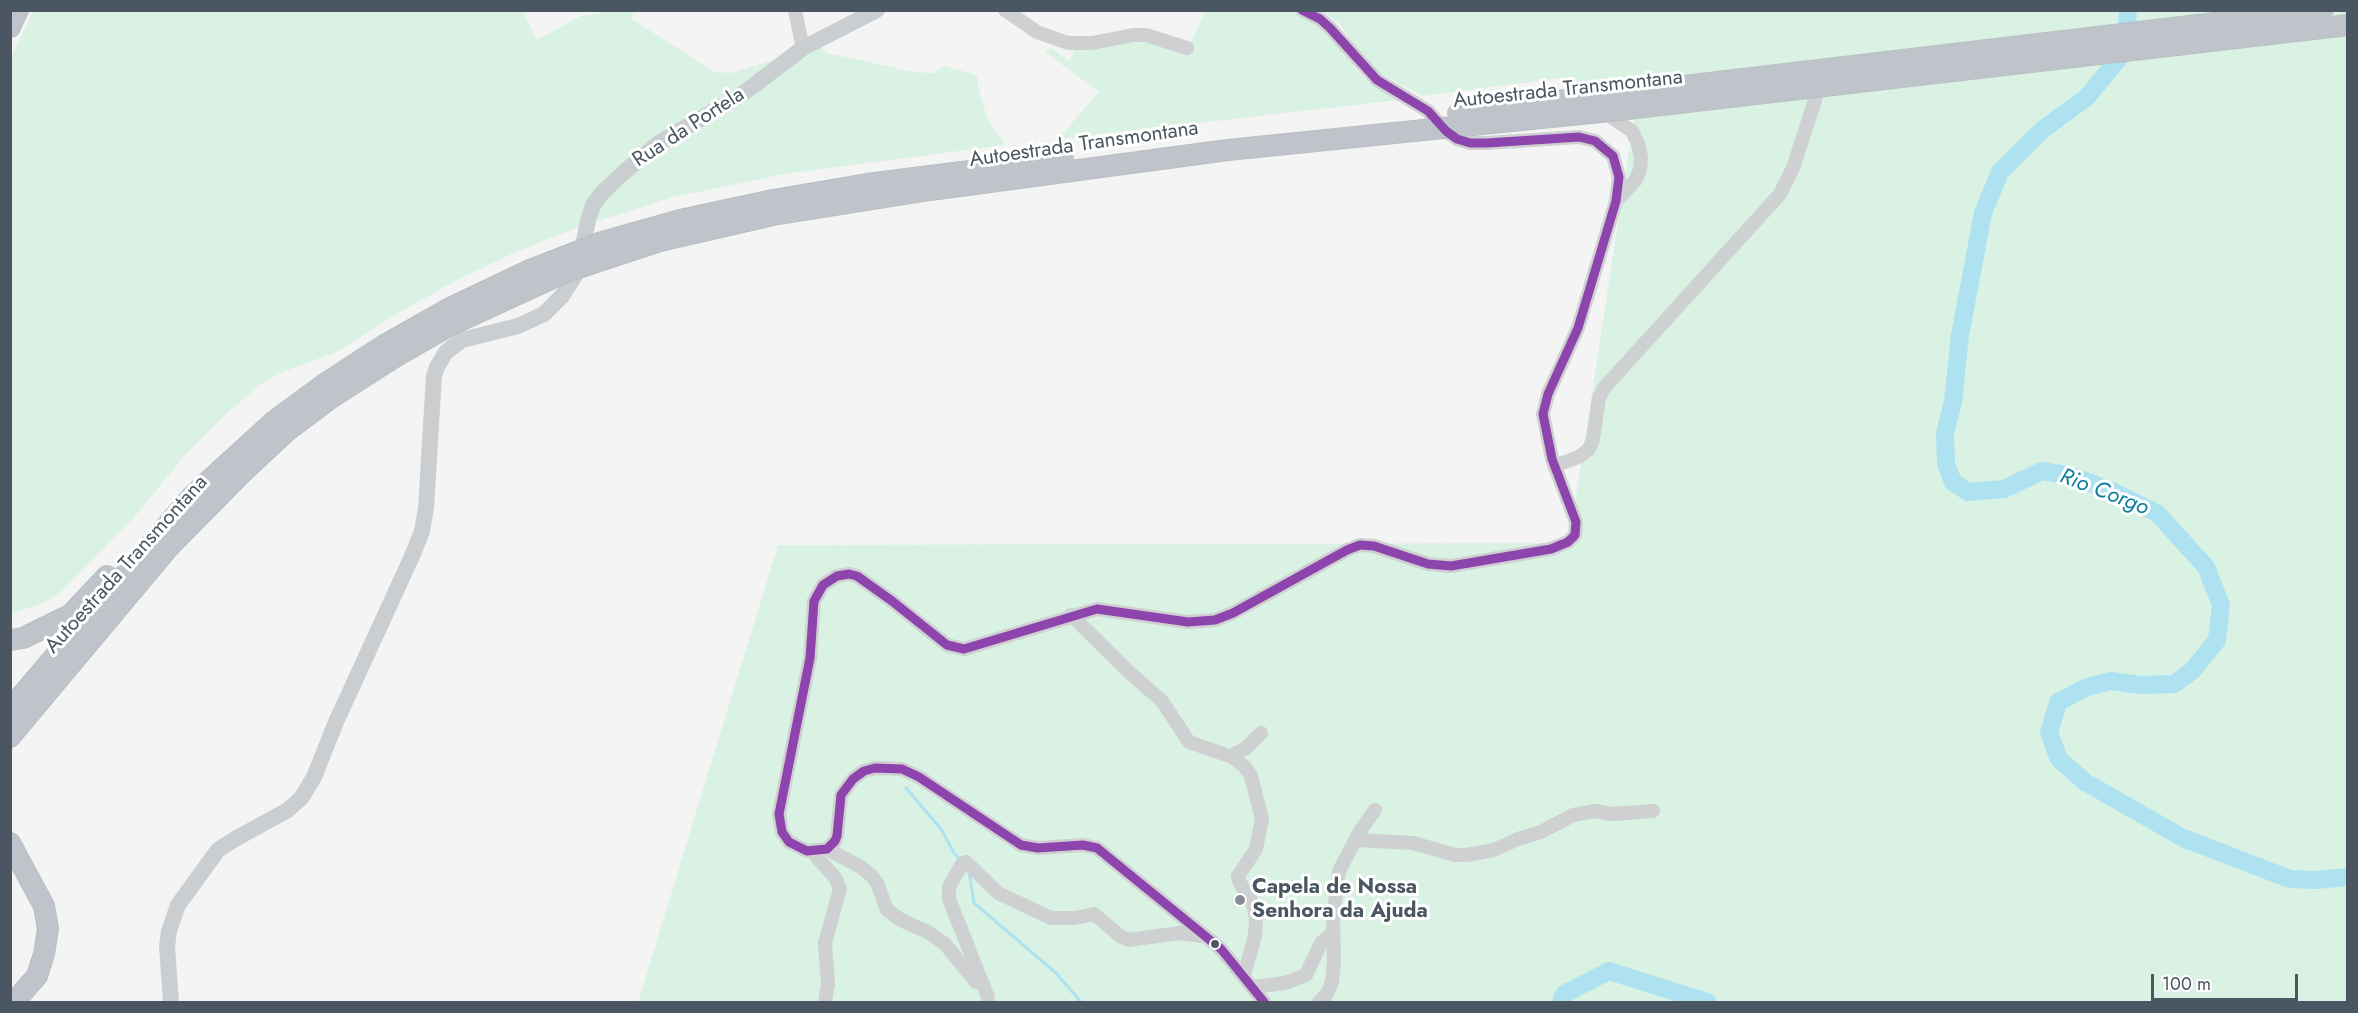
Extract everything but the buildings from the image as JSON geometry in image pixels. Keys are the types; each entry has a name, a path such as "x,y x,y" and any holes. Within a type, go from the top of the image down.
{"highway":[{"path":"10,27 18,10"},
{"name":"Autoestrada Transmontana","path":"10,737 169,547 327,392 418,326 479,293 530,270 626,234 773,200 867,184 1009,165 2324,10"},
{"name":"Autoestrada Transmontana","path":"10,709 193,495 274,421 487,307 566,272 660,241 773,215 930,190 1228,150 1610,111 2348,25"},
{"path":"10,640 23,638 70,615 138,544 157,535"},
{"path":"10,843 44,906 48,929 44,954 37,976 14,1002"},
{"path":"10,862 24,887 36,929 33,950 24,971 10,988"}],"main road":[{"name":"Rua da Portela","path":"171,1002 167,947 178,905 218,850 288,810 304,794 314,777 334,725 416,547 426,508 433,388 441,359 453,345 462,340 518,326 544,314 562,296 578,271 593,205 602,193 659,143 741,95 803,48 877,10"}],"street":[{"path":"795,10 803,48"},
{"path":"1005,10 1036,32 1061,41 1092,43 1128,35 1146,34 1187,48"},
{"path":"990,1000 948,946 928,932 901,920 887,910 877,883 861,867 821,850 800,848 789,842 782,832 779,814 810,658 814,601 825,583 841,574 858,576 947,645 959,649 1071,615 1102,608 1188,622 1215,620 1233,613 1360,545 1374,546 1428,564 1444,566 1469,564 1551,549 1573,539 1577,527 1554,466 1544,419 1545,404 1578,328 1616,201 1619,186 1616,162 1608,150 1595,141 1579,136 1487,143 1470,143 1457,139 1446,131 1428,111 1377,80 1325,23 1302,10"},
{"path":"1554,466 1579,457 1589,449 1593,439 1598,402 1604,388 1780,194 1794,168 1816,97"},
{"path":"1611,117 1632,131 1641,157 1640,170 1635,182 1616,201"},
{"path":"1071,615 1162,701 1189,742 1230,756 1250,773 1262,819 1256,849 1238,876 1253,903 1256,918 1256,936 1244,975"},
{"path":"1230,756 1244,750 1261,733"},
{"path":"825,1002 828,984 825,943 840,889 836,878 818,859 821,850 835,841 837,836 840,799 845,789 860,773 884,767 902,769 919,777 1016,842 1044,848 1083,845 1097,848 1208,937 1227,955 1264,1002"},
{"path":"1318,1002 1327,994 1331,984 1338,875 1355,840 1375,810"},
{"path":"1355,840 1413,843 1455,855 1470,855 1494,850 1520,838 1541,832 1574,815 1595,811 1612,814 1653,811"},
{"path":"990,1000 948,898 949,887 962,864 966,862 998,893 1051,918 1075,918 1095,914 1120,936 1128,940 1180,933 1208,937"},
{"path":"1253,987 1280,985 1306,975 1321,943 1333,933"}],"green space":[{"path":"33,11 523,11 537,40 581,16 613,11 636,11 630,18 715,72 731,73 774,60 580,217 578,227 516,252 459,279 398,313 337,352 280,373 261,384 225,415 186,454 131,521 61,592 43,603 11,614 10,60"},
{"path":"1205,11 1292,11 1319,26 1347,54 1367,81 1399,100 1058,139 1099,92 1046,53 1050,47 1069,61 1076,46 1140,40 1186,53"},
{"path":"1322,11 2347,11 2347,1002 638,1002 778,545 1569,543 1635,113 1562,78 1423,96 1379,73 1366,61 1340,24"},
{"path":"820,46 827,53 914,72 934,73 944,66 977,75 978,87 987,117 1005,145 784,174 674,197 592,223 598,207 635,168"}],"waterway":[{"name":"Rio Corgo","path":"2128,10 2125,51 2086,98 2042,130 2000,172 1983,213 1960,335 1953,402 1945,433 1946,464 1953,482 1968,492 2004,489 2042,471 2072,476 2114,492 2157,513 2206,567 2221,605 2217,640 2192,671 2174,684 2140,685 2111,681 2087,687 2058,702 2049,733 2059,759 2085,782 2183,838 2290,879 2316,880 2348,877"},
{"path":"906,788 941,829 954,853 961,860"},
{"path":"969,872 974,903 1056,973 1081,1002"},
{"path":"1561,1002 1564,994 1609,971 1707,1002"}],"transit line":[{"path":"1264,1002 1221,949 1097,848 1083,845 1038,848 1021,845 919,777 902,769 875,768 864,771 853,779 841,795 837,836 827,849 807,851 789,842 782,832 779,814 810,658 814,601 823,585 837,576 849,574 857,576 947,645 964,649 1097,609 1188,622 1215,620 1233,613 1360,545 1374,546 1428,564 1451,566 1551,549 1568,542 1575,535 1576,522 1552,459 1543,414 1548,394 1578,328 1616,201 1619,177 1613,156 1595,141 1579,137 1487,143 1470,143 1457,139 1446,131 1428,111 1377,80 1330,28 1320,19 1302,10"}],"place":[{"name":"Capela de Nossa Senhora da Ajuda","path":"1240,900"}]}
